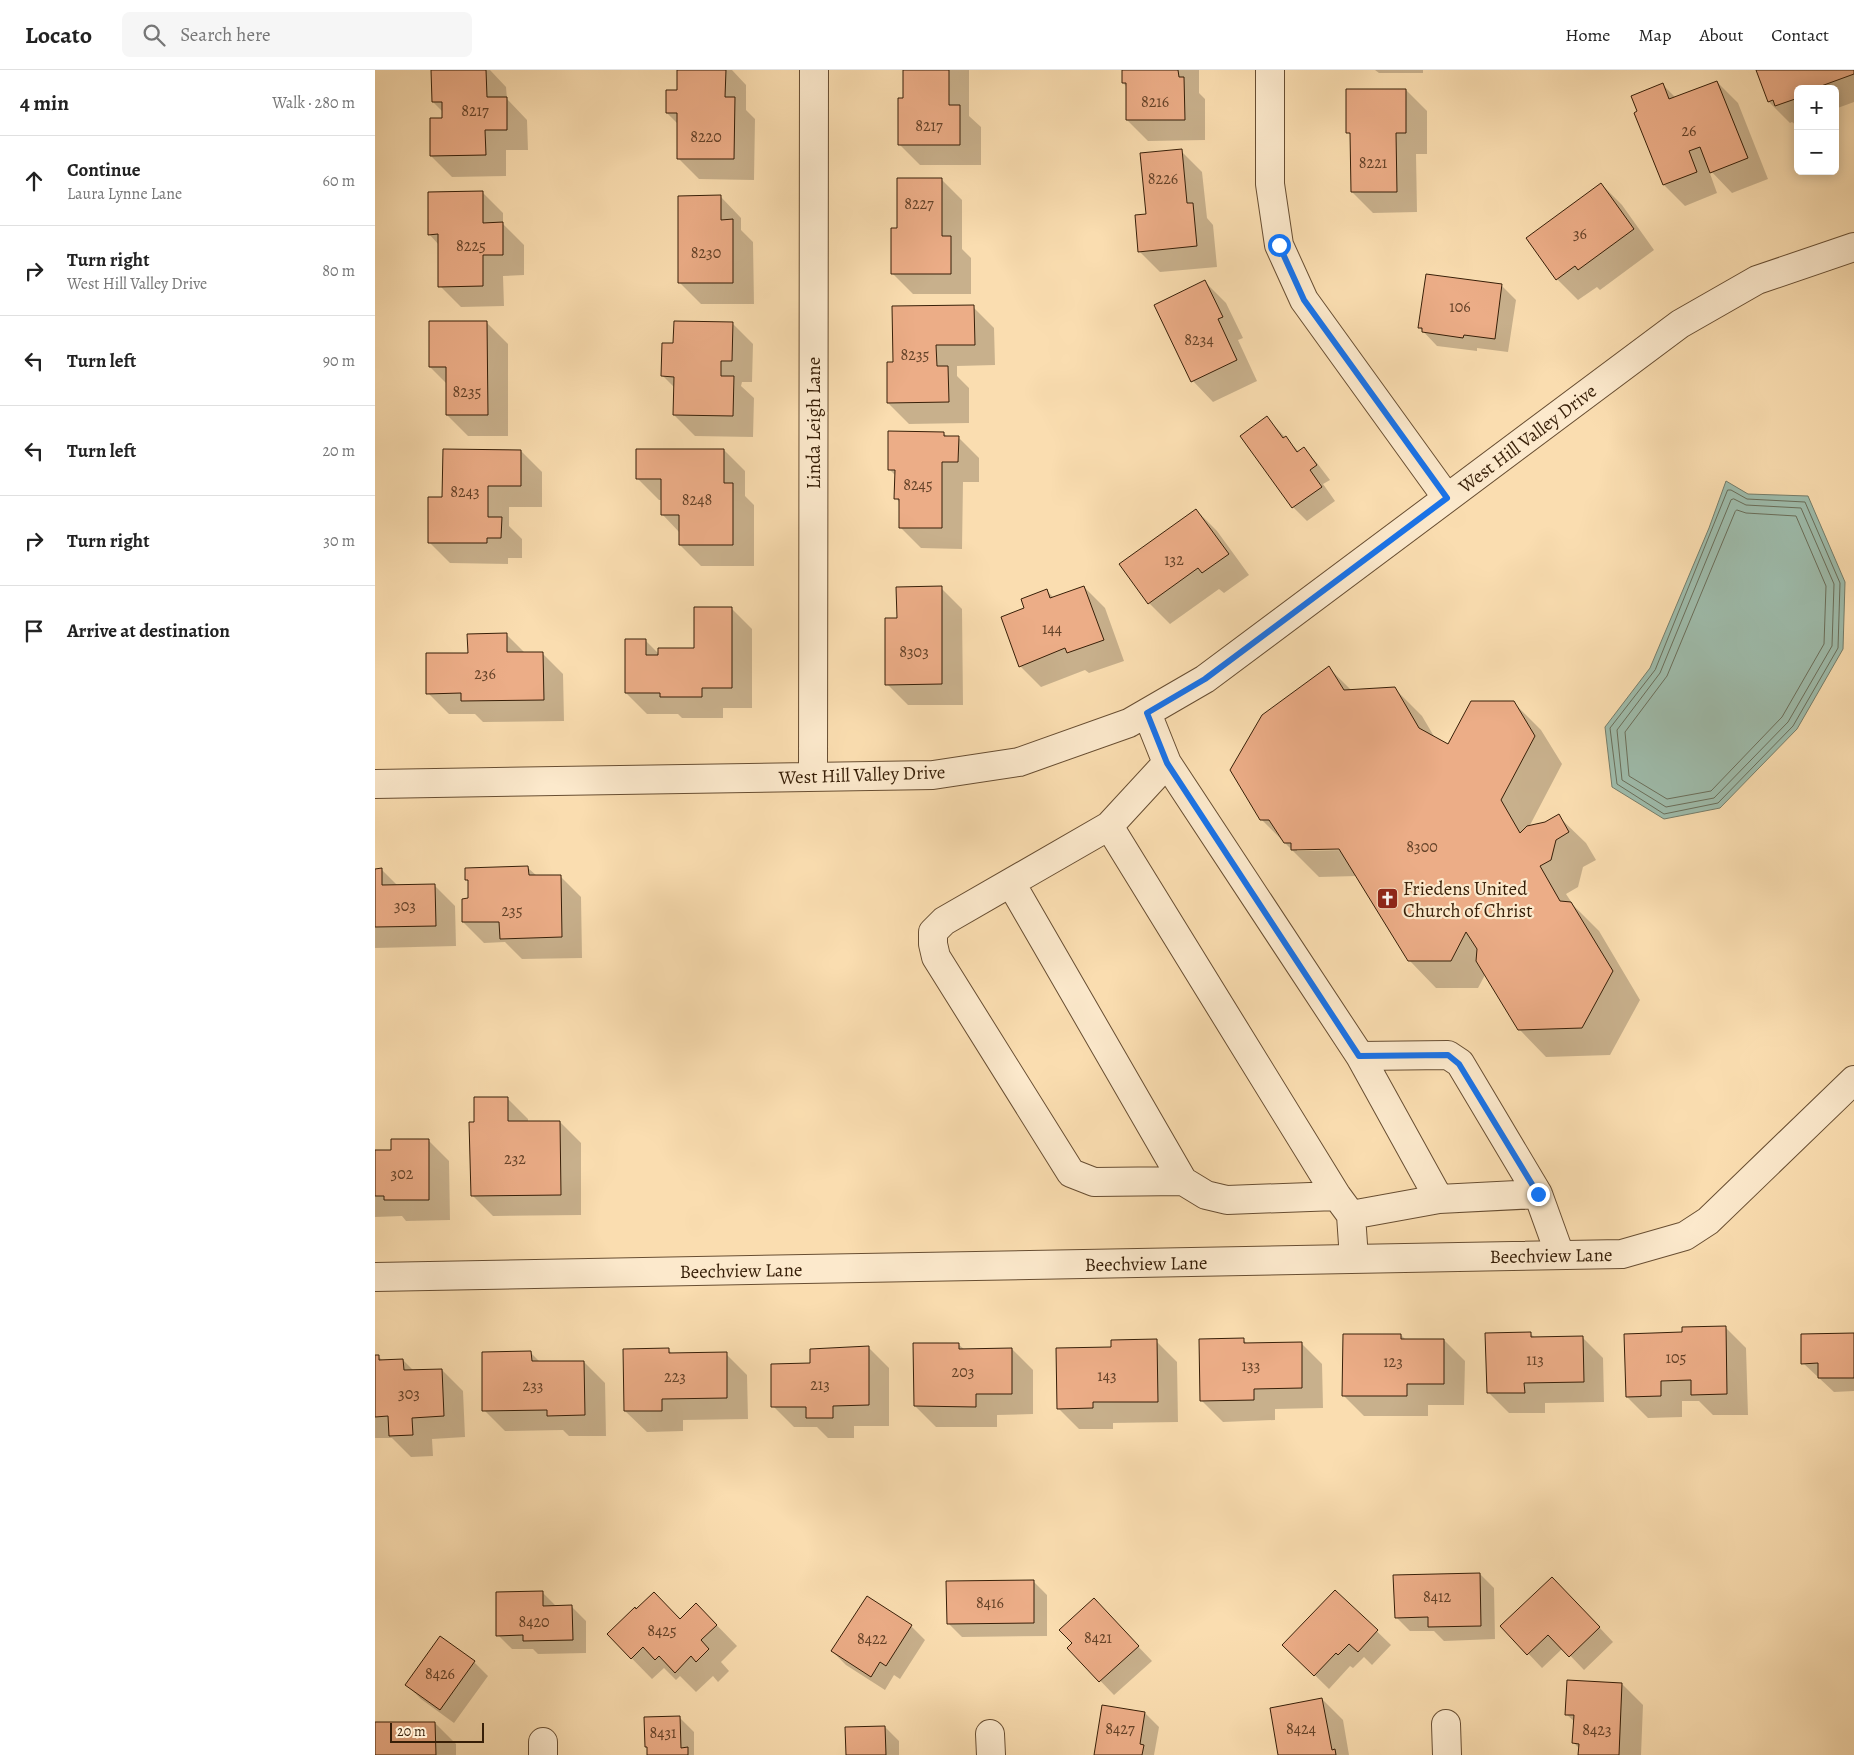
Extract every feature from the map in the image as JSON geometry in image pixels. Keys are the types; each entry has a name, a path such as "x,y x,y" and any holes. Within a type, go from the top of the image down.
{"street":[{"name":"Linda Leigh Lane","path":"813,776 814,70"},
{"path":"1270,70 1270,184 1279,245 1304,300 1447,498"},
{"name":"West Hill Valley Drive","path":"375,784 933,775 1019,762 1129,723 1205,679 1680,324 1757,280 1854,246"},
{"path":"1147,713 1167,763 1359,1056 1439,1199"},
{"path":"1167,763 1109,826 943,921 933,932 933,944 936,957 1071,1173 1094,1182 1183,1181"},
{"path":"1109,826 1344,1205 1354,1259"},
{"path":"1011,882 1183,1181 1206,1195 1227,1200 1344,1205 1538,1194"},
{"path":"1359,1056 1448,1055 1454,1059 1459,1064 1538,1194 1559,1255"},
{"name":"Beechview Lane","path":"375,1277 1622,1254 1685,1236 1708,1222 1854,1080"},
{"path":"1446,1724 1447,1755"}],"water":[{"path":"1726,481 1748,494 1808,496 1845,582 1843,649 1797,729 1720,808 1664,819 1612,787 1605,727 1650,668 1709,528"}],"building":[{"path":"431,70 486,70 487,97 507,97 507,130 485,130 486,155 430,156 430,118 442,118 442,102 432,102"},
{"path":"677,70 726,70 725,97 735,97 734,159 677,159 677,113 666,113 666,90 677,90"},
{"path":"903,70 949,70 949,105 960,105 960,145 898,145 898,98 903,98"},
{"path":"1122,70 1178,70 1179,77 1184,77 1185,120 1126,120 1126,83 1122,83"},
{"path":"1756,70 1854,70 1854,74 1824,85 1794,85 1794,99 1775,106 1773,100 1768,102"},
{"path":"1717,81 1748,158 1710,173 1700,147 1689,151 1697,172 1663,185 1634,113 1637,111 1631,96 1663,83 1669,99"},
{"path":"1346,89 1406,89 1406,133 1396,133 1397,192 1351,192 1350,133 1346,133"},
{"path":"1182,149 1187,203 1193,203 1197,246 1138,252 1135,215 1146,214 1140,153"},
{"path":"897,178 942,178 942,236 951,236 951,274 891,274 891,228 897,228"},
{"path":"1601,183 1634,229 1578,270 1575,266 1556,280 1526,238"},
{"path":"483,191 483,223 503,222 503,255 483,255 483,286 438,287 438,234 428,235 428,192"},
{"path":"721,195 721,220 733,219 733,283 678,283 678,196"},
{"path":"1426,274 1502,284 1495,339 1464,335 1463,338 1422,332 1422,328 1418,328"},
{"path":"1205,280 1223,317 1218,319 1237,360 1191,382 1154,305"},
{"path":"974,305 975,345 936,345 937,366 948,366 949,402 887,403 887,362 893,362 892,306"},
{"path":"429,321 487,321 488,415 446,415 446,367 429,367"},
{"path":"674,321 733,322 732,361 721,361 721,376 734,376 733,416 673,415 674,377 661,376 662,343 673,343"},
{"path":"1267,416 1283,438 1286,436 1297,452 1304,447 1317,465 1310,470 1322,487 1292,508 1240,436"},
{"path":"888,431 944,432 944,436 959,436 958,462 942,462 942,528 899,528 899,499 894,499 895,470 888,470"},
{"path":"443,449 521,450 521,486 488,486 488,517 502,517 501,538 487,538 487,543 428,543 428,497 442,497"},
{"path":"636,449 724,449 724,483 733,483 733,545 679,545 679,515 661,515 661,479 636,479"},
{"path":"1196,509 1229,554 1202,573 1198,568 1148,604 1119,564"},
{"path":"942,586 942,684 885,685 885,618 897,618 896,587"},
{"path":"1084,586 1104,640 1067,653 1065,648 1019,667 1001,617 1024,608 1021,599 1047,589 1050,598"},
{"path":"694,607 732,607 732,688 702,688 702,697 660,697 660,693 625,693 625,639 646,639 646,655 658,655 658,648 694,648"},
{"path":"507,633 507,652 543,652 544,700 461,701 461,693 426,694 426,653 468,653 467,634"},
{"path":"1329,666 1344,690 1395,687 1419,728 1448,744 1471,701 1514,701 1535,736 1501,800 1520,833 1527,826 1545,822 1559,814 1569,832 1556,840 1551,860 1540,866 1560,901 1571,902 1613,971 1582,1028 1518,1030 1476,961 1477,949 1466,932 1451,961 1408,961 1339,849 1291,850 1291,843 1284,843 1269,820 1260,820 1230,770 1262,715"},
{"path":"528,866 529,875 561,875 562,937 500,939 499,922 462,922 462,899 468,898 468,880 465,880 465,868"},
{"path":"382,868 382,885 435,884 436,926 375,927 375,869"},
{"path":"474,1097 508,1097 508,1121 560,1121 561,1195 471,1196 469,1122 474,1122"},
{"path":"391,1139 429,1139 429,1200 384,1200 384,1196 375,1196 375,1150 391,1150"},
{"path":"1726,1326 1727,1394 1691,1395 1691,1380 1661,1381 1661,1396 1626,1397 1624,1334 1682,1332 1682,1327"},
{"path":"1531,1332 1531,1337 1583,1336 1584,1382 1524,1383 1525,1393 1487,1393 1485,1333"},
{"path":"1854,1333 1854,1378 1818,1378 1818,1363 1801,1364 1801,1334"},
{"path":"1343,1334 1401,1334 1401,1339 1444,1339 1444,1384 1407,1384 1407,1396 1342,1396"},
{"path":"1244,1338 1244,1343 1302,1342 1302,1388 1254,1389 1254,1400 1200,1401 1199,1339"},
{"path":"1157,1339 1158,1402 1093,1402 1093,1408 1057,1409 1056,1348 1111,1347 1111,1340"},
{"path":"913,1343 959,1343 959,1349 1012,1348 1012,1394 976,1394 976,1407 914,1406"},
{"path":"869,1346 869,1405 833,1406 833,1418 806,1418 806,1407 771,1407 771,1364 810,1363 810,1349"},
{"path":"669,1348 669,1353 727,1352 727,1398 662,1399 662,1411 624,1411 623,1349"},
{"path":"531,1351 532,1361 584,1361 585,1415 547,1416 547,1410 482,1411 482,1352"},
{"path":"375,1355 379,1355 379,1360 403,1359 404,1370 442,1369 444,1416 412,1418 413,1435 389,1436 388,1416 375,1417"},
{"path":"1480,1573 1481,1626 1428,1627 1428,1617 1395,1618 1393,1575"},
{"path":"1552,1577 1600,1627 1569,1657 1548,1635 1527,1655 1500,1626"},
{"path":"1034,1580 1034,1623 947,1624 946,1581"},
{"path":"1335,1590 1378,1630 1358,1652 1349,1644 1338,1655 1336,1653 1314,1676 1282,1645"},
{"path":"543,1591 543,1606 572,1605 573,1640 523,1641 523,1635 496,1636 496,1592"},
{"path":"654,1592 680,1619 696,1603 717,1625 701,1640 709,1649 696,1662 691,1656 675,1673 659,1656 655,1660 643,1647 631,1659 607,1634"},
{"path":"867,1596 912,1625 886,1666 880,1662 871,1677 831,1651"},
{"path":"1094,1598 1139,1646 1099,1682 1067,1648 1072,1643 1059,1630"},
{"path":"440,1636 475,1661 440,1710 405,1685"},
{"path":"1567,1680 1622,1683 1619,1755 1578,1755 1579,1744 1572,1743 1574,1715 1565,1715"},
{"path":"1322,1698 1332,1750 1335,1749 1336,1755 1278,1755 1270,1708"},
{"path":"1102,1705 1145,1712 1140,1744 1144,1745 1142,1755 1094,1755"},
{"path":"680,1716 681,1748 688,1747 688,1755 647,1755 644,1717"},
{"path":"375,1722 435,1722 436,1755 375,1755"},
{"path":"885,1726 886,1755 846,1755 845,1727"}],"place":[{"name":"Friedens United Church of Christ","path":"1387,899"}],"route":[{"path":"1279,245 1304,300 1447,498 1205,679 1147,713 1167,763 1359,1056 1448,1055 1459,1064 1538,1194"}]}
